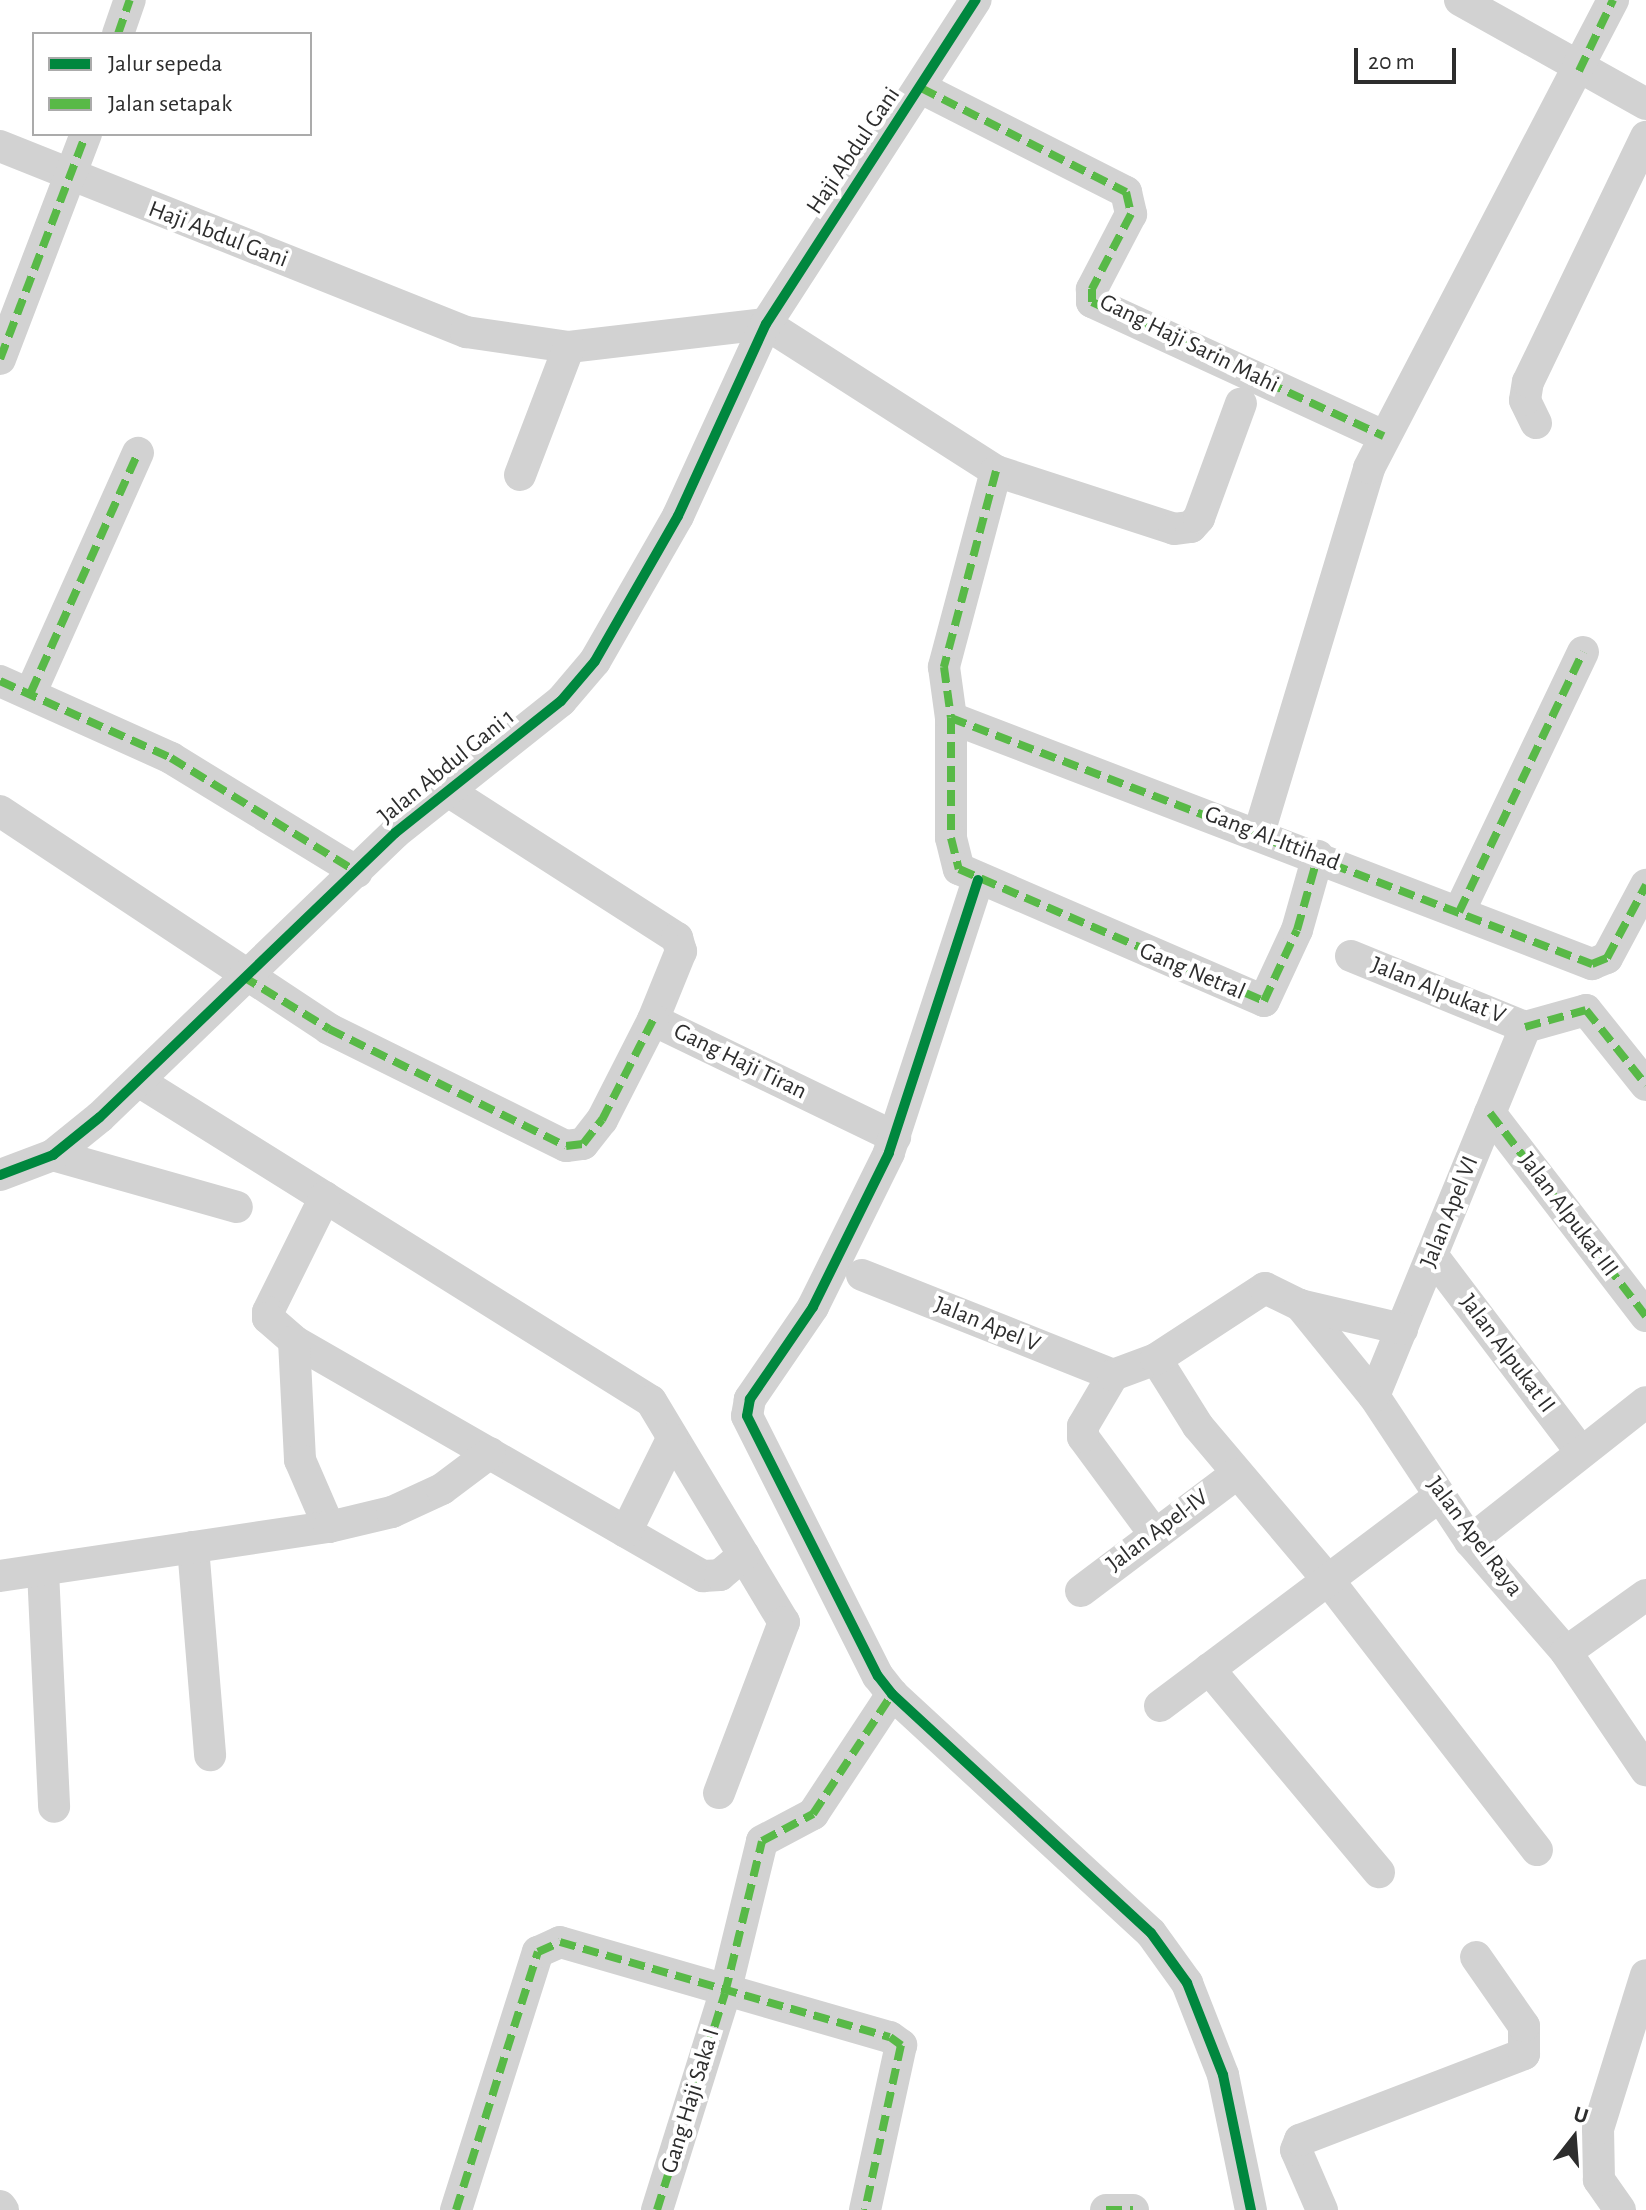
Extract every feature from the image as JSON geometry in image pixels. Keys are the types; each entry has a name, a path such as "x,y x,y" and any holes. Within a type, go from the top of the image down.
{"street":[{"path":"119,32 130,0"},
{"name":"Haji Abdul Gani","path":"0,146 71,178 466,332 569,347 766,324 976,0"},
{"path":"1460,0 1579,71 1646,104"},
{"path":"1259,833 1369,468 1579,71 1613,0"},
{"name":"Gang Haji Sarin Mahi","path":"921,88 1126,192 1131,214 1092,289 1092,302 1384,436"},
{"path":"0,359 85,136"},
{"path":"1536,423 1525,400 1528,382 1646,137"},
{"path":"766,324 996,471 1174,529 1191,527 1241,403"},
{"name":"Jalan Abdul Gani 1","path":"0,1175 53,1155 140,1082 242,976 445,789 561,701 595,661 678,516 766,324"},
{"path":"520,475 569,347"},
{"path":"31,692 138,453"},
{"path":"996,471 944,667 951,718 954,861 978,880 895,1137 813,1307 750,1399 747,1416 878,1676 892,1694 1151,1933 1187,1983 1223,2075 1251,2210"},
{"path":"1459,912 1583,652"},
{"path":"0,681 31,692 215,782 357,872"},
{"name":"Gang Al-Ittihad","path":"951,718 1259,833 1592,964 1607,958 1646,885"},
{"name":"Gang Haji Tiran","path":"445,789 677,938 681,951 653,1020 895,1137"},
{"path":"0,811 114,884 242,976 329,1029 566,1146 583,1144 602,1120 653,1020"},
{"name":"Gang Netral","path":"978,880 1264,1001 1269,999 1297,930 1318,856"},
{"name":"Jalan Alpukat V","path":"1351,956 1525,1027"},
{"path":"1525,1027 1586,1010 1646,1085"},
{"name":"Jalan Apel VI","path":"1374,1396 1525,1027"},
{"path":"140,1082 635,1387 651,1401 784,1622 719,1793"},
{"name":"Jalan Alpukat III","path":"1490,1113 1646,1316"},
{"path":"53,1155 237,1207"},
{"path":"325,1197 268,1312 268,1318 294,1341 703,1576 720,1575 744,1555"},
{"name":"Jalan Alpukat II","path":"1432,1255 1581,1452"},
{"name":"Jalan Apel V","path":"862,1275 1113,1375"},
{"path":"1153,1532 1083,1437 1083,1426 1113,1375 1156,1359 1265,1288 1300,1305 1402,1329"},
{"name":"Jalan Apel Raya","path":"1300,1305 1374,1396 1470,1541 1566,1652 1645,1768"},
{"path":"294,1341 300,1460 329,1527"},
{"path":"1156,1359 1236,1474 1329,1581 1537,1850"},
{"path":"1470,1541 1646,1402"},
{"path":"626,1532 672,1439"},
{"path":"0,1576 329,1527 392,1512 442,1489 490,1453"},
{"name":"Jalan Apel-IV","path":"1081,1591 1153,1532 1236,1474"},
{"path":"1160,1706 1440,1496"},
{"path":"193,1547 210,1755"},
{"path":"43,1571 54,1807"},
{"path":"1566,1652 1646,1595"},
{"path":"1209,1669 1379,1872"},
{"name":"Gang Haji Saka I","path":"657,2210 725,1993 762,1841 813,1814 892,1694"},
{"path":"456,2210 538,1952 545,1946 560,1942 725,1993 890,2037 901,2045 865,2210"},
{"path":"1322,2210 1296,2150 1300,2140 1524,2054 1524,2026 1476,1957"},
{"path":"1620,2210 1599,2180 1598,2129 1641,2015 1646,1975"},
{"path":"1106,2210 1133,2210"}],"marked path":[{"path":"119,32 130,0"},
{"path":"1579,71 1613,0"},
{"path":"921,88 1126,192 1131,214 1092,289 1092,302 1384,436"},
{"path":"0,359 85,136"},
{"path":"31,692 138,453"},
{"path":"996,471 944,667 951,718 951,838 959,869 1264,1001 1297,930 1318,856"},
{"path":"1459,912 1583,652"},
{"path":"0,681 171,758 357,872"},
{"path":"951,718 1592,964 1607,958 1646,885"},
{"path":"242,976 329,1029 566,1146 583,1144 602,1120 653,1020"},
{"path":"1525,1027 1586,1010 1646,1085"},
{"path":"1490,1113 1646,1316"},
{"path":"657,2210 725,1993 762,1841 813,1814 892,1694"},
{"path":"456,2210 538,1952 560,1942 890,2037 901,2045 865,2210"},
{"path":"1106,2210 1133,2210"}],"cycle path":[{"path":"0,1175 53,1155 100,1117 395,833 561,701 595,661 678,516 766,324 976,0"},
{"path":"978,880 889,1153 813,1307 750,1399 747,1416 878,1676 892,1694 1151,1933 1187,1983 1223,2075 1251,2210"}]}
